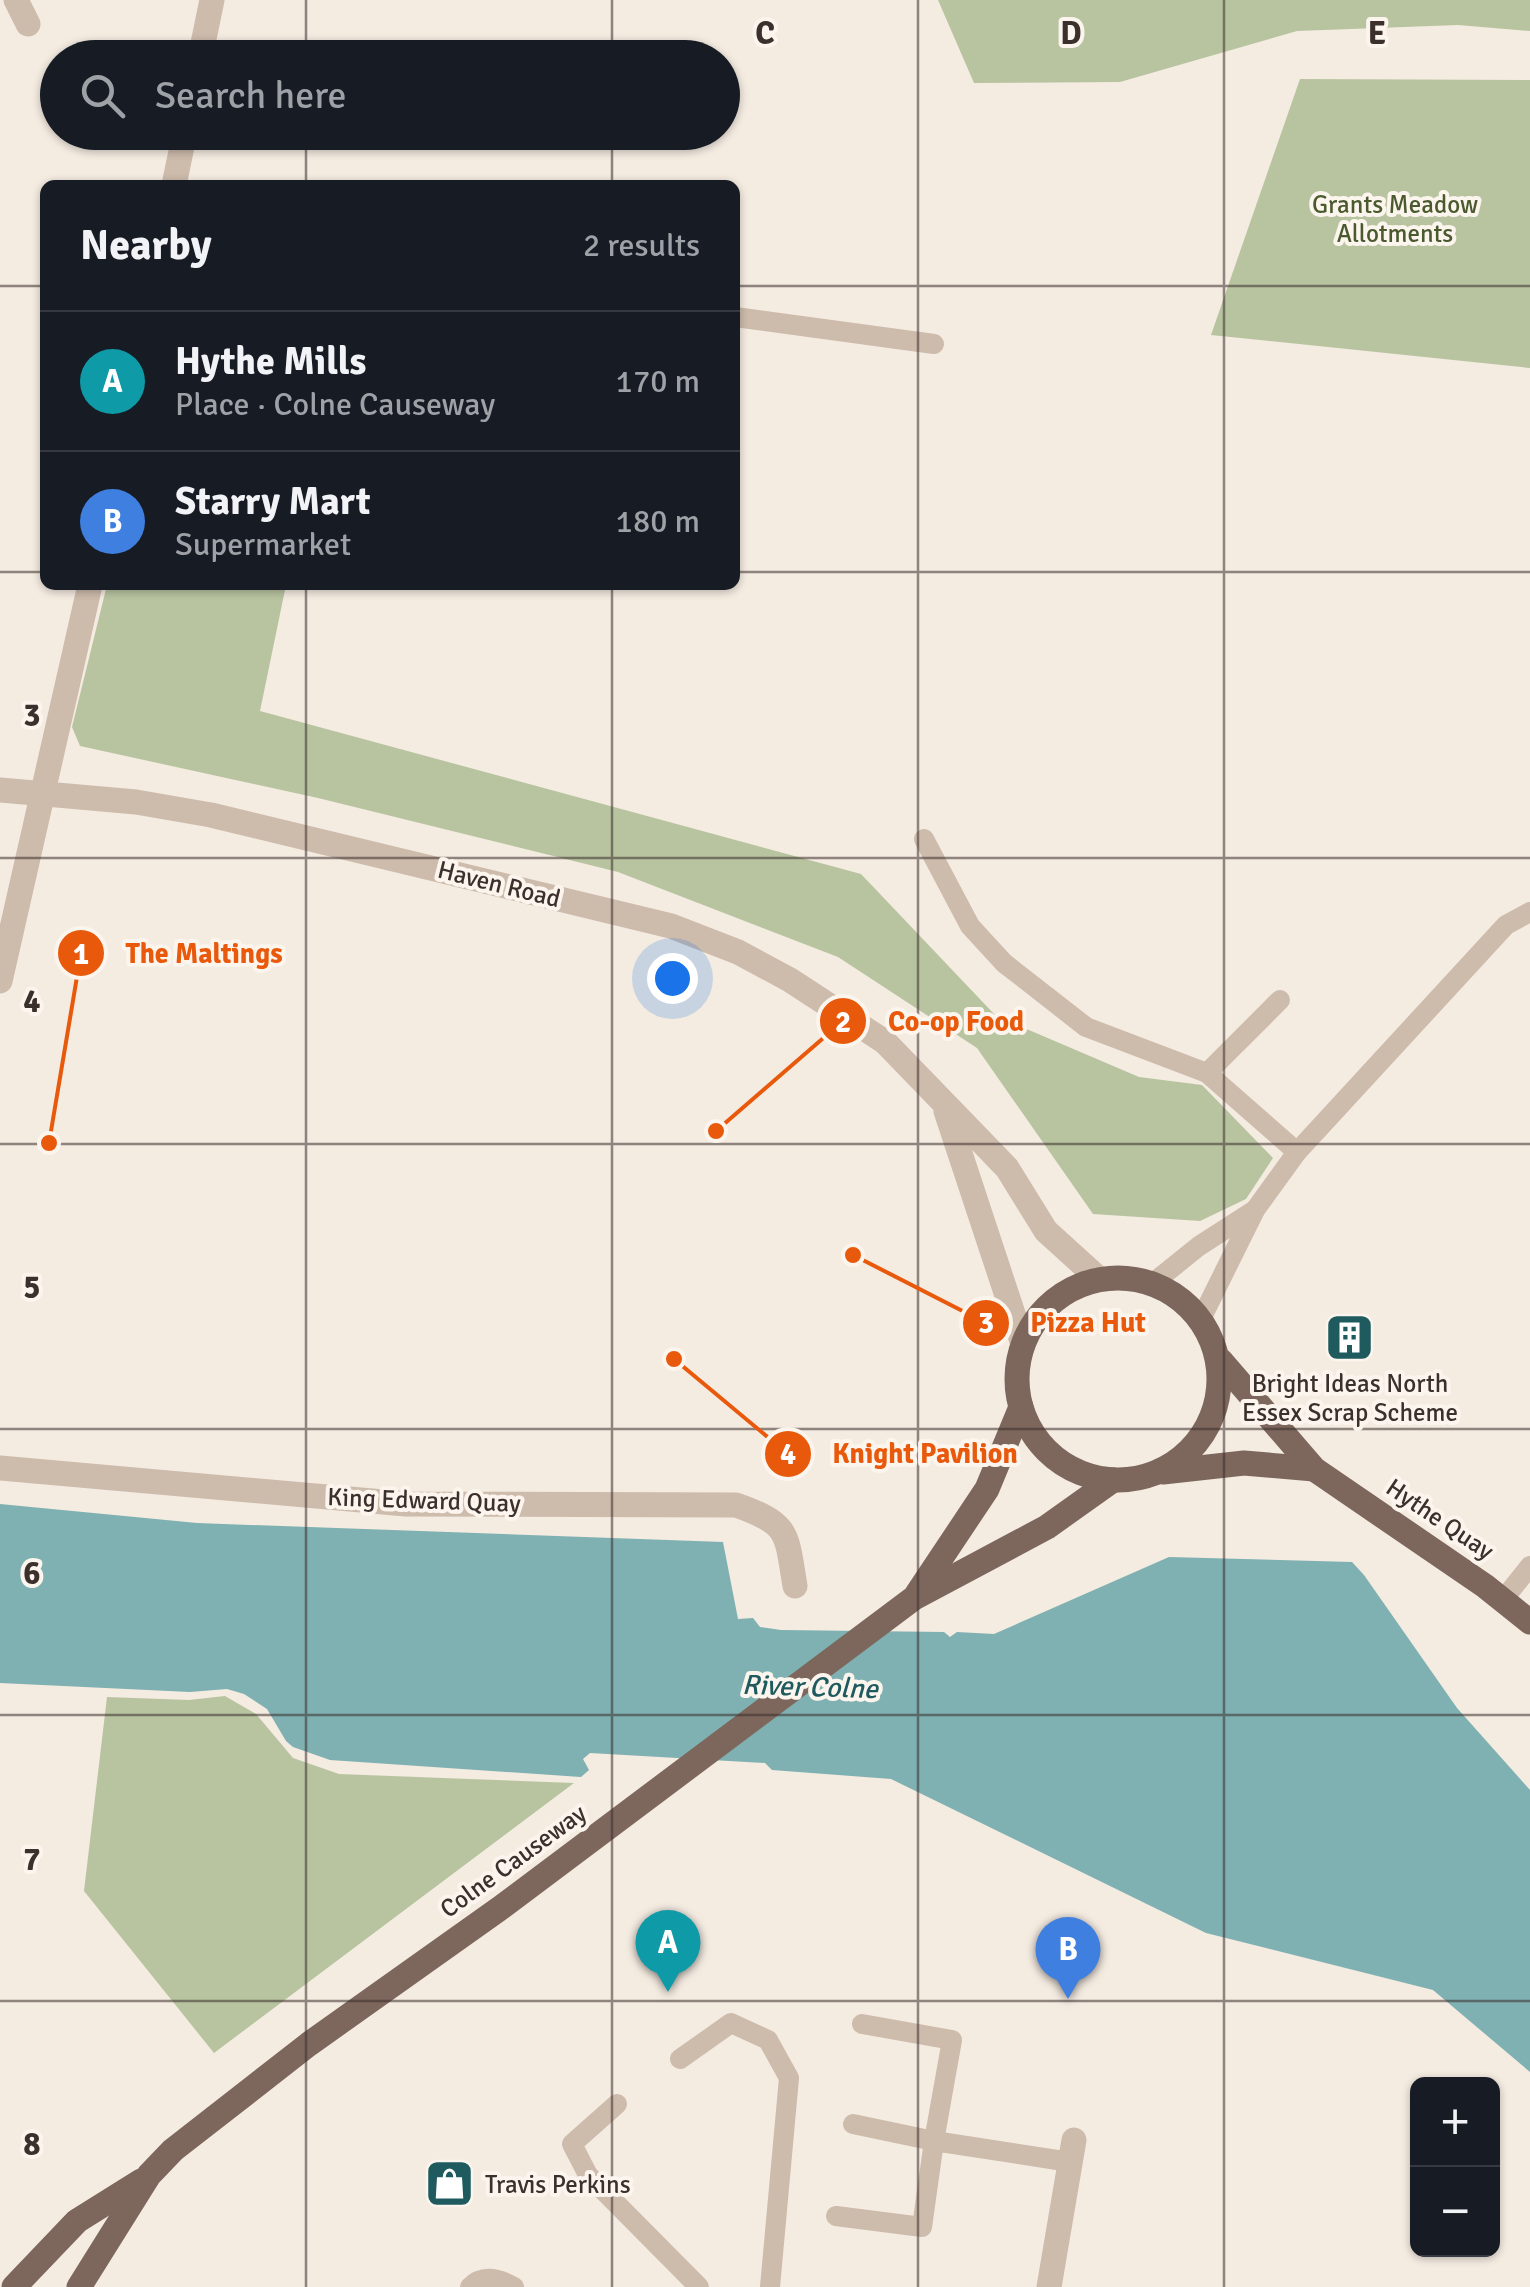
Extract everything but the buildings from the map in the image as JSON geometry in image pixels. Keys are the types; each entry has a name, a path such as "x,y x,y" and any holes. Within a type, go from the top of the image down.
{"main road":[{"path":"1158,1472 1176,1462 1201,1438 1217,1404 1221,1360 1201,1319 1184,1300 1153,1283 1132,1278 1099,1279 1058,1298 1040,1314 1023,1344 1016,1381 1020,1407 1037,1440 1062,1464 1113,1480 1244,1464 1314,1469"},
{"name":"Hythe Quay","path":"1221,1360 1314,1469 1530,1622"},
{"name":"Colne Causeway","path":"914,1598 987,1489 1020,1407"},
{"name":"Colne Causeway","path":"80,2287 149,2175 172,2150 914,1598 1048,1527 1113,1480"},
{"name":"Colne Causeway","path":"14,2287 77,2222 149,2175"}],"street":[{"path":"16,0 28,24"},
{"path":"204,40 212,0"},
{"path":"175,180 181,150"},
{"path":"0,981 89,590"},
{"name":"Haven Road","path":"0,790 136,802 211,815 671,926 738,952 790,980 884,1042 1008,1168 1046,1231 1099,1279"},
{"name":"Haven Road","path":"945,1106 1023,1344"},
{"name":"King Edward Quay","path":"0,1468 406,1504 736,1505 770,1516 787,1536 794,1586"},
{"path":"1049,2287 1072,2151"}],"lane":[{"path":"740,318 934,344"},
{"path":"924,838 970,926 1004,962 1086,1027 1207,1073 1297,1152"},
{"path":"1201,1319 1255,1210 1297,1152 1506,925 1530,912"},
{"path":"1207,1073 1280,1000"},
{"path":"1153,1283 1199,1246 1255,1210"},
{"path":"1503,1600 1530,1566"},
{"path":"680,2059 732,2024 768,2040 789,2078 770,2287"},
{"path":"836,2216 922,2227 952,2040 862,2024"},
{"path":"617,2104 572,2144 588,2174 699,2287"},
{"path":"853,2124 934,2141 1072,2151"},
{"path":"470,2287 493,2278 514,2287"}],"green space":[{"path":"938,0 1530,0 1530,31 1458,25 1297,31 1120,82 974,83"},
{"name":"Grants Meadow Allotments","path":"1300,79 1530,80 1530,368 1211,335"},
{"path":"106,590 285,590 260,711 861,874 996,1016 1139,1077 1202,1085 1273,1158 1246,1199 1200,1221 1093,1214 977,1048 838,957 618,872 318,798 80,746 72,727"},
{"path":"225,1696 256,1714 293,1758 339,1774 574,1783 214,2053 84,1891 107,1697 189,1700"}],"water":[{"name":"River Colne","path":"0,1504 197,1523 723,1542 738,1619 753,1618 760,1627 781,1630 944,1632 950,1637 957,1632 994,1634 1169,1557 1352,1562 1457,1708 1530,1790 1530,2072 1433,1990 1206,1933 891,1779 772,1770 765,1763 590,1753 583,1759 589,1770 581,1777 330,1760 293,1747 267,1709 244,1694 227,1689 190,1692 0,1683"}],"place":[{"name":"Co-op Food","path":"716,1131"},
{"name":"The Maltings","path":"49,1143"},
{"name":"Pizza Hut","path":"853,1255"},
{"name":"Bright Ideas North Essex Scrap Scheme","path":"1350,1337"},
{"name":"Knight Pavilion","path":"674,1359"},
{"name":"Hythe Mills","path":"668,1992"},
{"name":"Starry Mart","path":"1068,1999"},
{"name":"Travis Perkins","path":"450,2184"}]}
